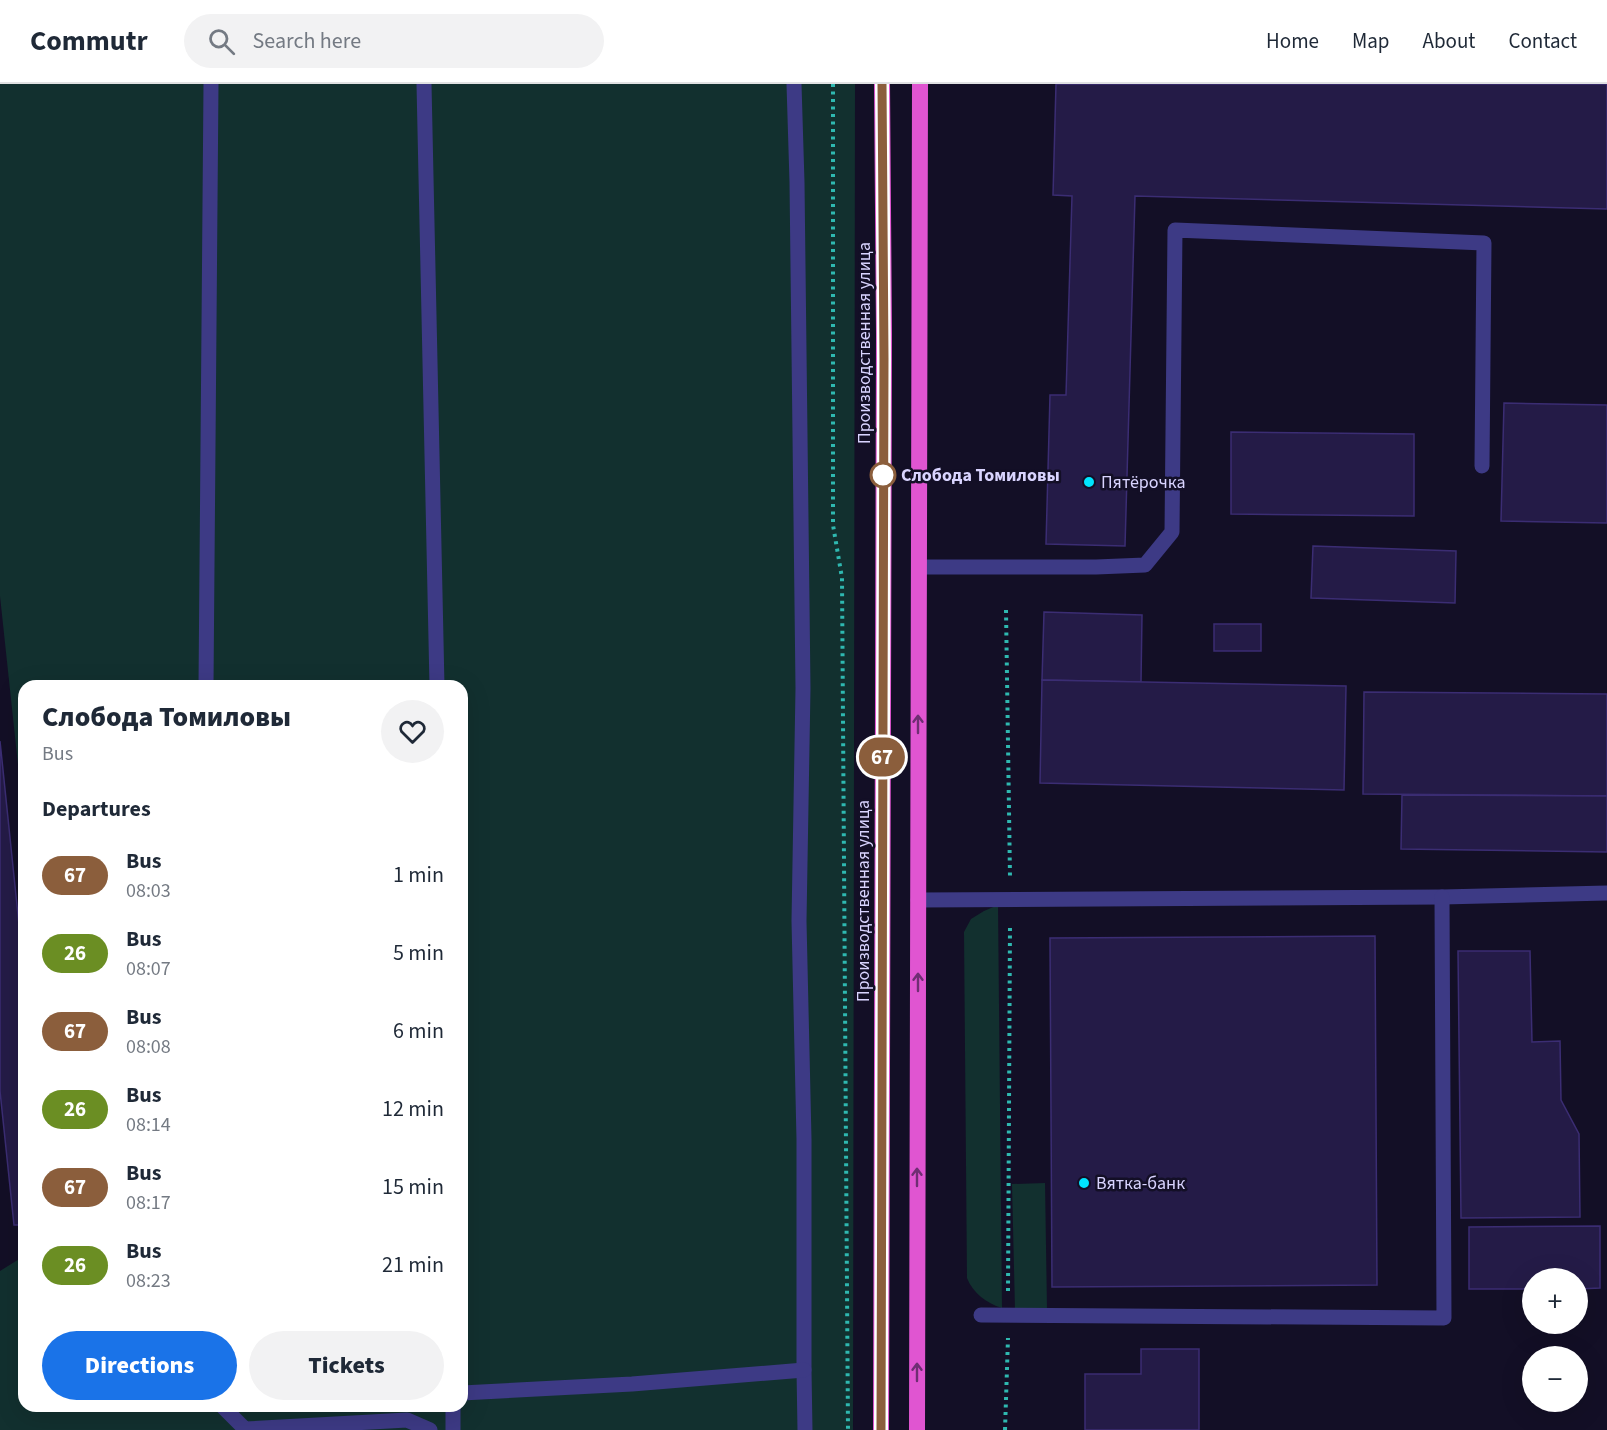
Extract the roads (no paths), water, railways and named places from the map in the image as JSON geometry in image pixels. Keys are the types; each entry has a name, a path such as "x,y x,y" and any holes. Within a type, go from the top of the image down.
{"highway":[{"name":"Производственная улица","path":"881,1430 884,370 882,84"},
{"path":"917,1430 920,84"}],"lane":[{"path":"206,680 211,84"},
{"path":"424,84 437,680"},
{"path":"794,84 803,688 799,921 804,1139 805,1430"},
{"path":"919,567 1145,565 1172,532 1175,230 1484,243 1482,466"},
{"path":"918,900 1442,897 1607,893"},
{"path":"981,1315 1444,1318 1442,897"},
{"path":"468,1393 632,1384 804,1370"},
{"path":"228,1412 245,1429 407,1420 430,1430"},
{"path":"453,1412 453,1430"}],"place":[{"name":"Слобода Томиловы","path":"883,475"},
{"name":"Пятёрочка","path":"1089,482"},
{"name":"Вятка-банк","path":"1084,1183"}]}
